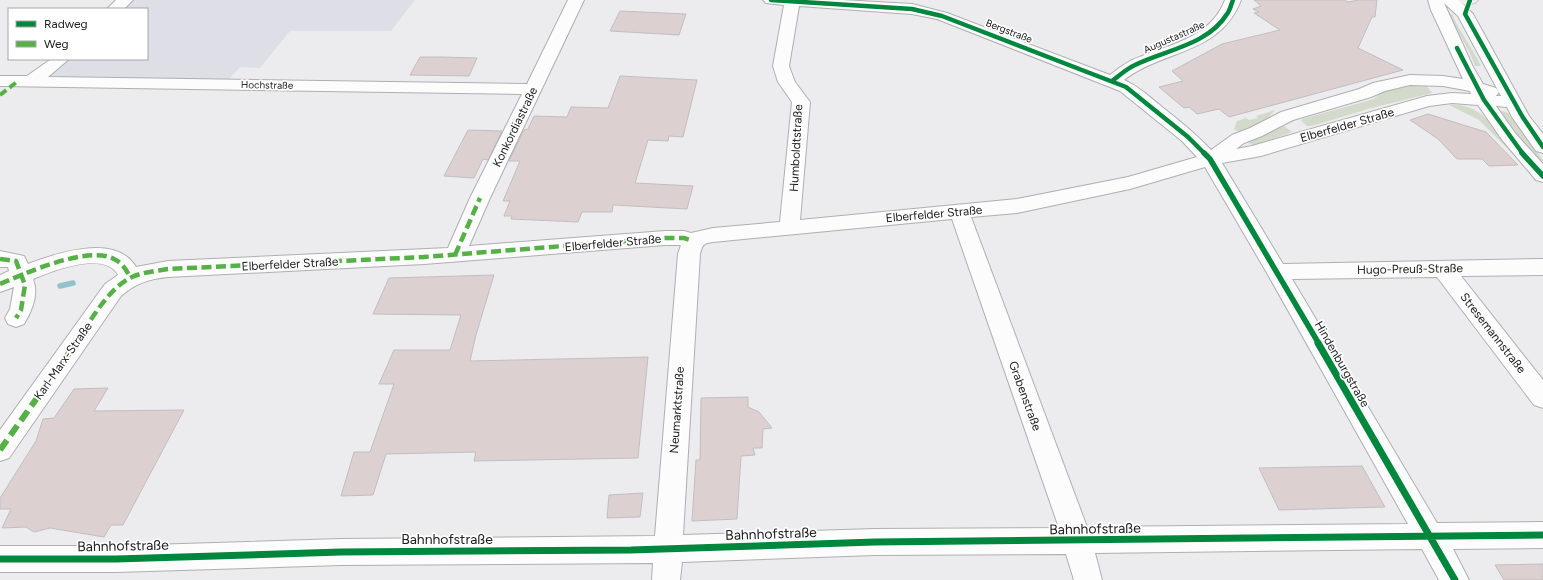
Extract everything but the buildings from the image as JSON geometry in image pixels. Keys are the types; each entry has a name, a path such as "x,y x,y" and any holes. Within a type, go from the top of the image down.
{"street":[{"path":"116,8 125,0"},
{"name":"Konkordiastraße","path":"455,255 480,198 576,0"},
{"name":"Bergstraße","path":"770,0 912,9 942,16 1126,87 1142,98 1188,137 1210,159"},
{"name":"Augustastraße","path":"1112,81 1134,65 1178,48 1205,35 1215,28 1229,11 1233,0"},
{"path":"1436,0 1439,10 1474,85 1509,137 1543,176"},
{"path":"1450,0 1458,6 1468,3 1484,51 1514,102 1521,117 1543,147"},
{"name":"Humboldtstraße","path":"791,228 790,222 801,102 787,82 781,66 792,1"},
{"path":"0,96 59,60"},
{"name":"Elberfelder Straße","path":"1210,159 1238,139 1256,132 1287,116 1394,83 1428,80 1474,85 1514,102"},
{"name":"Hochstraße","path":"0,81 533,89"},
{"name":"Elberfelder Straße","path":"130,277 143,272 168,269 455,255 665,238 684,238 693,241 703,236 1017,206 1101,190 1183,168 1210,159 1254,152 1427,101 1452,98 1514,102"},
{"path":"1287,116 1296,126 1313,135"},
{"name":"Hindenburgstraße","path":"1210,159 1277,272 1454,580"},
{"name":"Grabenstraße","path":"959,212 1069,514 1088,580"},
{"name":"Neumarktstraße","path":"666,580 688,265 690,247 693,241"},
{"path":"0,284 58,261 78,256 114,259 123,265 130,277"},
{"path":"0,259 16,261 25,285 22,310 16,318"},
{"name":"Hugo-Preuß-Straße","path":"1277,272 1543,266"},
{"name":"Stresemannstraße","path":"1443,269 1543,398"},
{"name":"Karl-Marx-Straße","path":"0,450 112,290 130,277"},
{"name":"Bahnhofstraße","path":"0,559 116,559 341,552 667,549 875,542 1543,535"}],"shaded area":[{"path":"125,0 415,0 391,31 290,31 260,68 240,67 225,84 32,81 60,60 148,60 148,8 116,8"}],"green space":[{"path":"1448,14 1452,14 1481,66 1475,66 1466,46"},
{"path":"1426,85 1432,93 1368,109 1312,126 1307,126 1301,121 1302,119 1374,99 1381,92 1399,87"},
{"path":"1449,105 1461,105 1480,113 1495,128 1515,155 1479,120"},
{"path":"1275,110 1268,118 1254,126 1239,132 1234,129 1237,121 1246,118 1249,120 1258,118 1256,116"},
{"path":"1502,111 1508,113 1543,160 1543,167 1514,133 1500,112"},
{"path":"1284,126 1292,132 1253,146 1248,142"}],"waterway":[{"path":"60,286 73,283"}],"marked path":[{"path":"0,95 18,81"},
{"path":"455,255 480,198"},
{"path":"0,450 113,290 126,280 138,274 168,269 424,257 665,238 684,238 693,241"},
{"path":"0,284 63,260 82,256 99,255 113,258 124,266 130,277"},
{"path":"0,259 16,261 25,285 21,310 16,318"}],"cycle path":[{"path":"771,0 912,9 942,16 1126,87 1188,137 1210,159 1455,580"},
{"path":"1112,81 1135,65 1192,42 1206,34 1219,25 1228,14 1233,0"},
{"path":"1470,0 1465,14 1522,116 1543,147"},
{"path":"1457,48 1474,83 1494,116 1543,176"},
{"path":"0,559 116,559 341,552 631,550 875,542 1543,535"}]}
